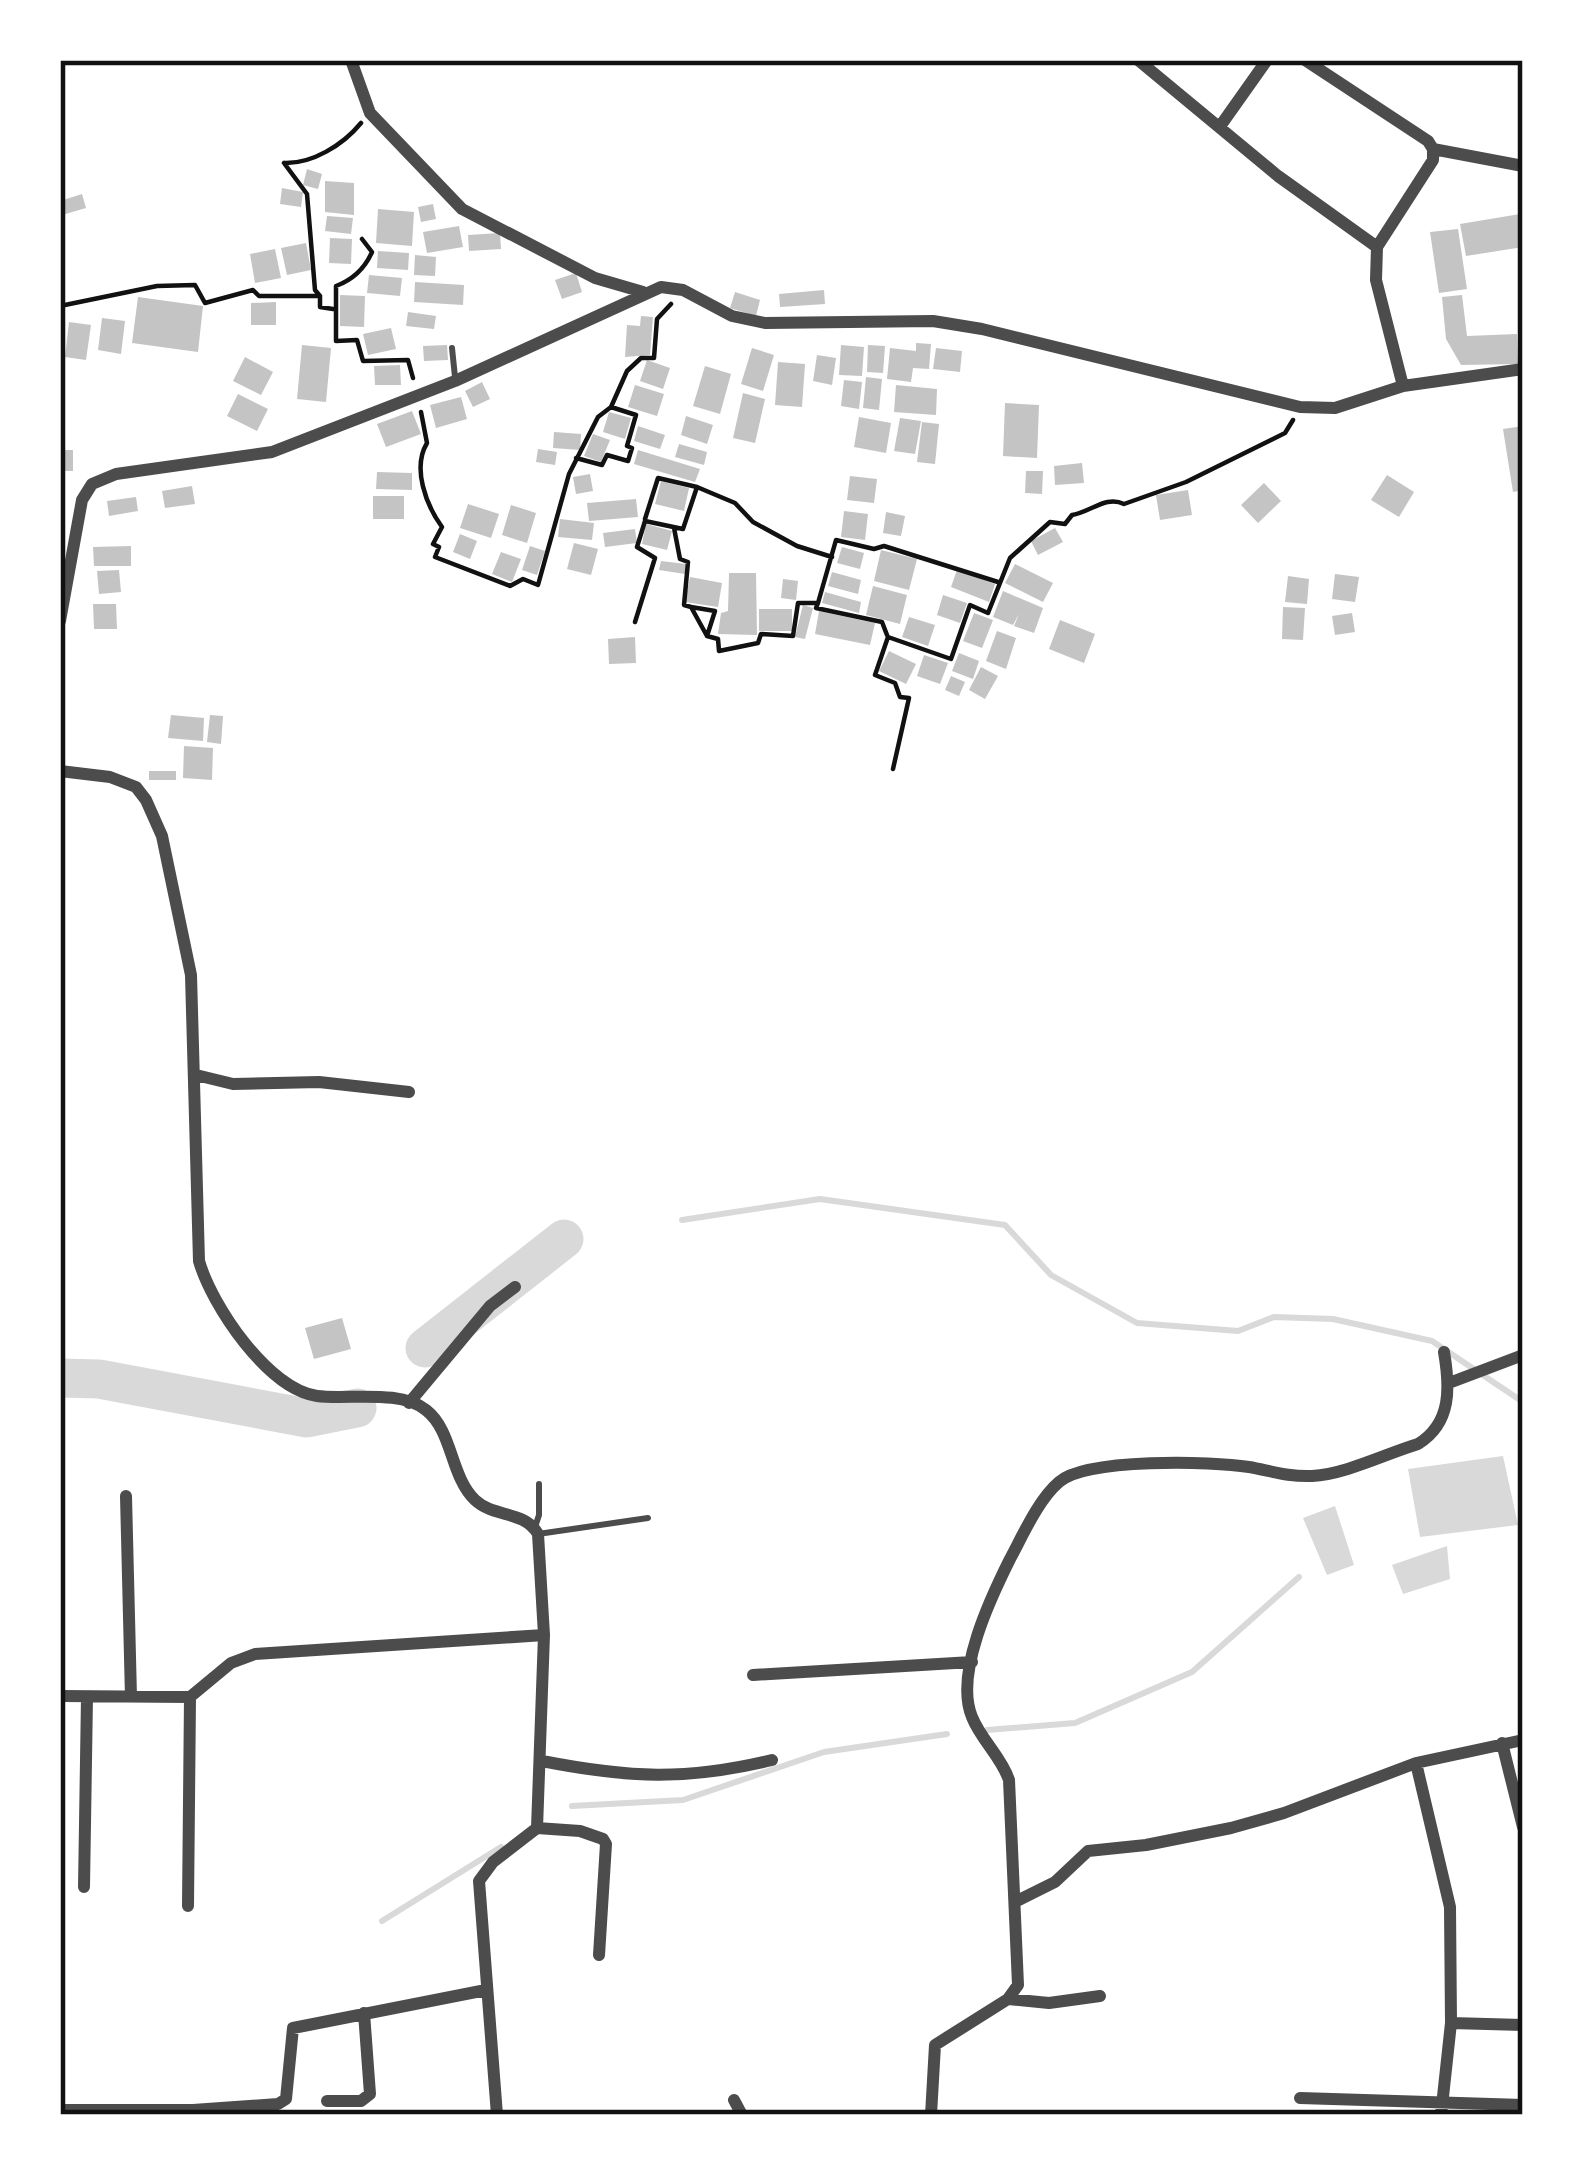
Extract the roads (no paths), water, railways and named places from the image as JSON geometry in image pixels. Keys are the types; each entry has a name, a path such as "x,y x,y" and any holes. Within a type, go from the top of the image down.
{"street":[{"path":"351,60 370,112 462,209 595,278 644,292"},
{"path":"1138,60 1278,176 1377,247"},
{"path":"1221,125 1267,60"},
{"path":"1305,60 1428,141 1433,149 1432,160 1377,247 1376,280 1403,386"},
{"path":"1433,149 1523,166"},
{"path":"60,621 82,500 92,484 116,474 272,452 455,381 644,292 667,287 732,316 765,323 933,321 982,329 1300,407 1335,408 1403,386 1523,370"},
{"path":"60,771 123,781 136,788 154,817 186,940 194,1007 199,1261 217,1304 280,1382 298,1392 410,1402 425,1409 436,1420 460,1477 478,1503 537,1530 544,1634 537,1828"},
{"path":"196,1075 232,1084 319,1082 409,1092"},
{"path":"410,1402 490,1306 515,1287"},
{"path":"931,2115 935,2045 1008,1999 1018,1985 1009,1780 1003,1763 972,1719 972,1662 982,1616 1021,1538 1055,1484 1070,1474 1168,1462 1249,1467 1285,1476 1320,1475 1418,1444 1430,1436 1456,1381 1444,1352"},
{"path":"1456,1381 1523,1355"},
{"path":"126,1496 130,1697"},
{"path":"60,1696 190,1697 230,1663 255,1654 544,1634"},
{"path":"753,1675 972,1662"},
{"path":"84,1887 87,1697"},
{"path":"188,1906 190,1697"},
{"path":"1017,1901 1055,1882 1088,1852 1231,1828 1416,1763 1523,1740"},
{"path":"1502,1744 1523,1827"},
{"path":"542,1761 649,1778 697,1775 772,1760"},
{"path":"1416,1763 1450,1907 1451,2023 1442,2110"},
{"path":"497,2115 479,1882 493,1862 537,1828 580,1831 606,1844 599,1955"},
{"path":"60,2110 193,2112 284,2102 292,2028 486,1990"},
{"path":"1008,1999 1049,2002 1100,1996"},
{"path":"327,2101 361,2101 370,2094 364,2013"},
{"path":"1451,2023 1523,2025"},
{"path":"1300,2098 1442,2110 1523,2105"},
{"path":"734,2100 742,2115"}],"lane":[{"path":"452,348 455,381"},
{"path":"539,1484 537,1530 648,1519"}],"waterway":[{"path":"682,1220 820,1199 1005,1225 1051,1275 1137,1323 1238,1331 1274,1317 1333,1319 1432,1341 1523,1402"},
{"path":"425,1348 564,1239"},
{"path":"60,1378 99,1379 307,1418 357,1408"},
{"path":"987,1730 1075,1723 1192,1672 1299,1577"},
{"path":"572,1806 683,1800 824,1752 947,1734"},
{"path":"382,1921 501,1847"}]}
